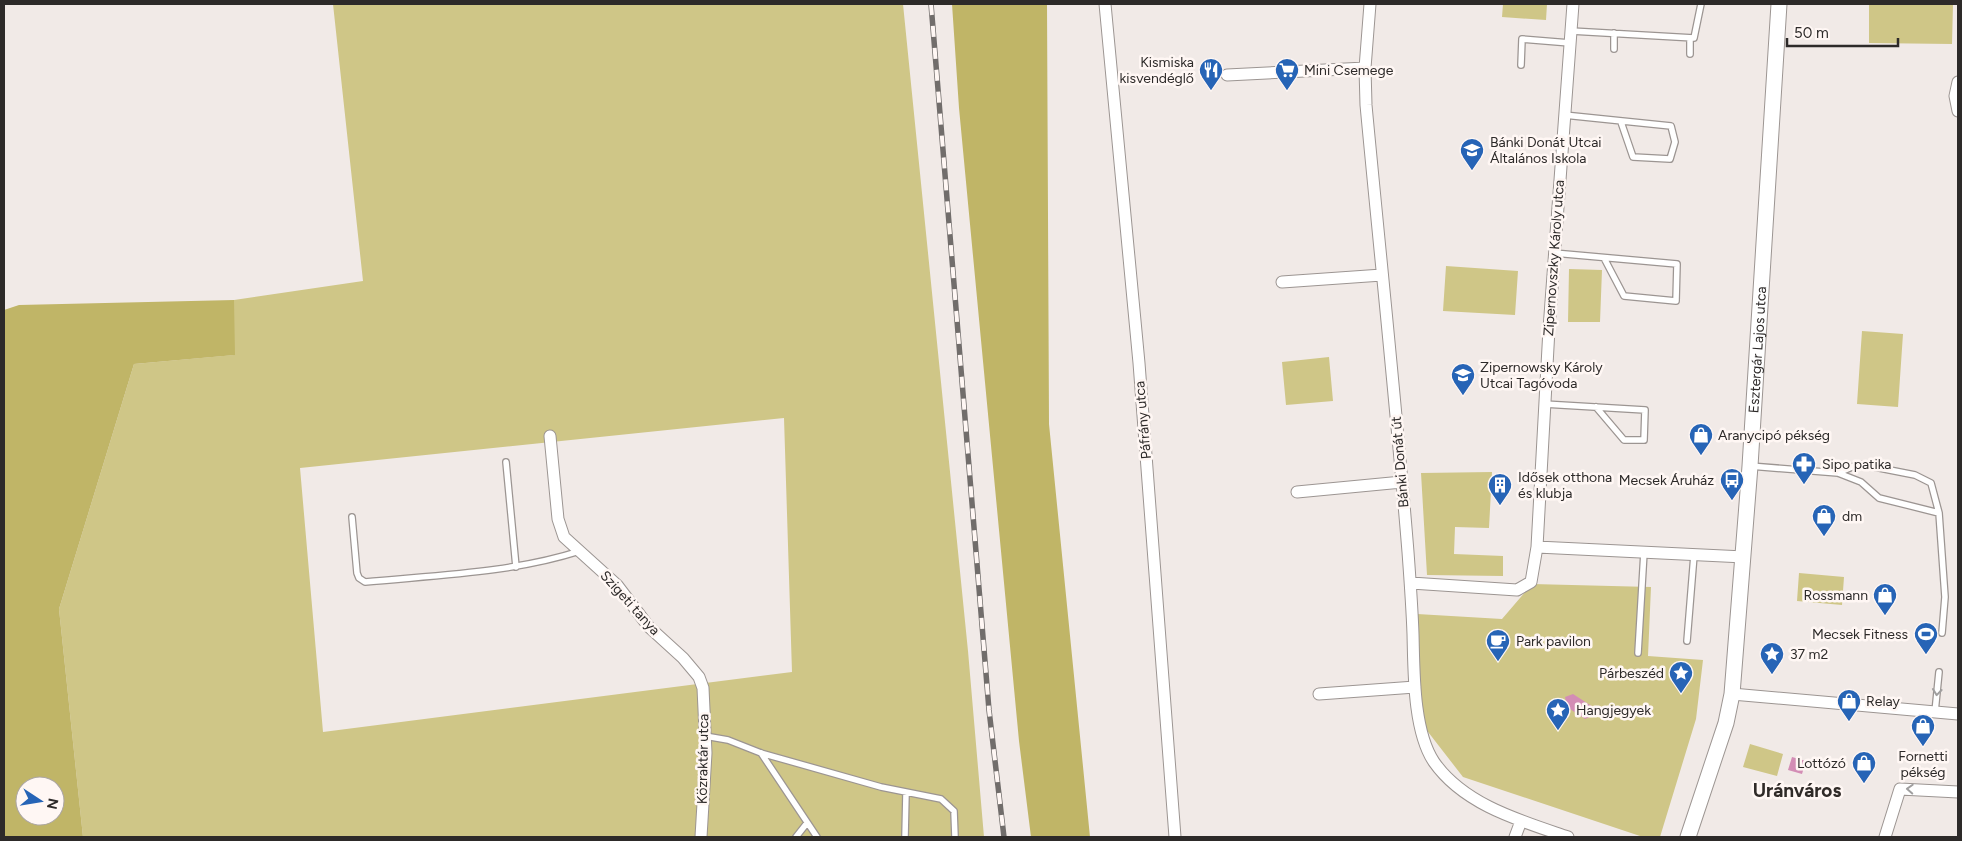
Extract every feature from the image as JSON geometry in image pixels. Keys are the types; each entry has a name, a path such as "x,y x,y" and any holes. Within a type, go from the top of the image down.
{"street":[{"name":"Páfrány utca","path":"1105,4 1140,372 1175,837"},
{"name":"Bánki Donát út","path":"1370,4 1365,68 1366,105 1411,583 1415,687 1423,739 1433,761 1444,775 1450,782 1475,800 1521,821 1568,837"},
{"name":"Zipernovszky Károly utca","path":"1411,583 1517,590 1531,582 1537,547 1544,404 1572,4"},
{"name":"Esztergár Lajos utca","path":"1688,837 1726,723 1732,694 1744,558 1779,4"},
{"path":"1227,75 1365,68"},
{"path":"1958,82 1954,96 1958,111"},
{"path":"1282,282 1382,275"},
{"name":"Szigeti tanya","path":"550,436 558,520 564,537 617,585 649,627 683,658 700,681"},
{"path":"1296,492 1402,482"},
{"path":"1537,547 1744,558"},
{"name":"Közraktár utca","path":"700,681 703,688 706,753 701,837"},
{"path":"1319,694 1415,687"},
{"path":"1732,694 1958,714"},
{"path":"1885,837 1900,789 1958,792"},
{"path":"1515,837 1521,821"}],"lane":[{"path":"1520,65 1522,39 1614,33 1694,38 1701,4"},
{"path":"1614,33 1614,49"},
{"path":"1690,38 1690,54"},
{"path":"1564,115 1671,126 1675,142 1670,159 1632,158 1621,122"},
{"path":"1554,253 1677,264 1676,301 1624,296 1604,258"},
{"path":"1544,404 1596,407 1645,410 1644,440 1624,440 1596,407"},
{"path":"506,462 516,567"},
{"path":"1838,473 1859,464 1914,475 1931,483 1939,513 1945,597 1942,633"},
{"path":"1750,466 1838,473 1861,482 1879,498 1939,513"},
{"path":"352,517 357,572 359,578 365,582 516,567 580,551"},
{"path":"1638,653 1644,552"},
{"path":"1687,640 1694,555"},
{"path":"1935,712 1939,672"},
{"path":"705,736 728,740 761,753 844,778 941,799 954,811 955,837"},
{"path":"761,753 817,837"},
{"path":"905,837 906,792"},
{"path":"796,837 807,823"}],"shaded area":[{"path":"333,4 903,4 968,651 984,837 83,837 59,609 134,364 234,355 234,300 363,281","holes":["784,418 792,672 323,732 300,468"]},
{"path":"952,4 1047,4 1049,424 1090,837 1031,837 1019,741 959,108"},
{"path":"1503,4 1547,4 1546,20 1502,17"},
{"path":"1869,4 1953,4 1952,44 1869,43"},
{"path":"1446,266 1518,271 1515,315 1443,311"},
{"path":"1569,269 1602,270 1600,322 1568,322"},
{"path":"234,300 235,355 134,364 59,609 83,837 4,837 4,310 19,305"},
{"path":"1862,331 1903,334 1898,407 1857,404"},
{"path":"1329,357 1333,401 1286,405 1282,362"},
{"path":"1492,472 1489,528 1455,527 1454,554 1503,556 1503,576 1427,575 1421,473"},
{"path":"1799,573 1844,577 1842,605 1797,601"},
{"path":"1532,584 1651,587 1648,656 1703,660 1696,719 1660,837 1643,837 1463,777 1425,728 1420,691 1417,614 1502,619"},
{"path":"1573,694 1593,707 1592,716 1585,719 1567,707 1565,697"},
{"path":"1750,744 1783,754 1777,776 1743,767"},
{"path":"1792,757 1806,761 1802,774 1788,770"}],"railway":[{"path":"931,4 989,710 1004,837"}],"place":[{"name":"Kismiska kisvendéglő","path":"1211,91"},
{"name":"Mini Csemege","path":"1287,91"},
{"name":"Bánki Donát Utcai Általános Iskola","path":"1472,171"},
{"name":"Zipernowsky Károly Utcai Tagóvoda","path":"1463,396"},
{"name":"Aranycipó pékség","path":"1701,456"},
{"name":"Sipo patika","path":"1804,485"},
{"name":"Mecsek Áruház","path":"1732,501"},
{"name":"Idősek otthona és klubja","path":"1500,506"},
{"name":"dm","path":"1824,537"},
{"name":"Rossmann","path":"1885,616"},
{"name":"Mecsek Fitness","path":"1926,655"},
{"name":"Park pavilon","path":"1498,662"},
{"name":"37 m2","path":"1772,675"},
{"name":"Párbeszéd","path":"1681,694"},
{"name":"Relay","path":"1849,722"},
{"name":"Hangjegyek","path":"1558,731"},
{"name":"Fornetti pékség","path":"1923,747"},
{"name":"Lottózó","path":"1864,784"}],"district":[{"name":"Uránváros","path":"1797,790"}]}
